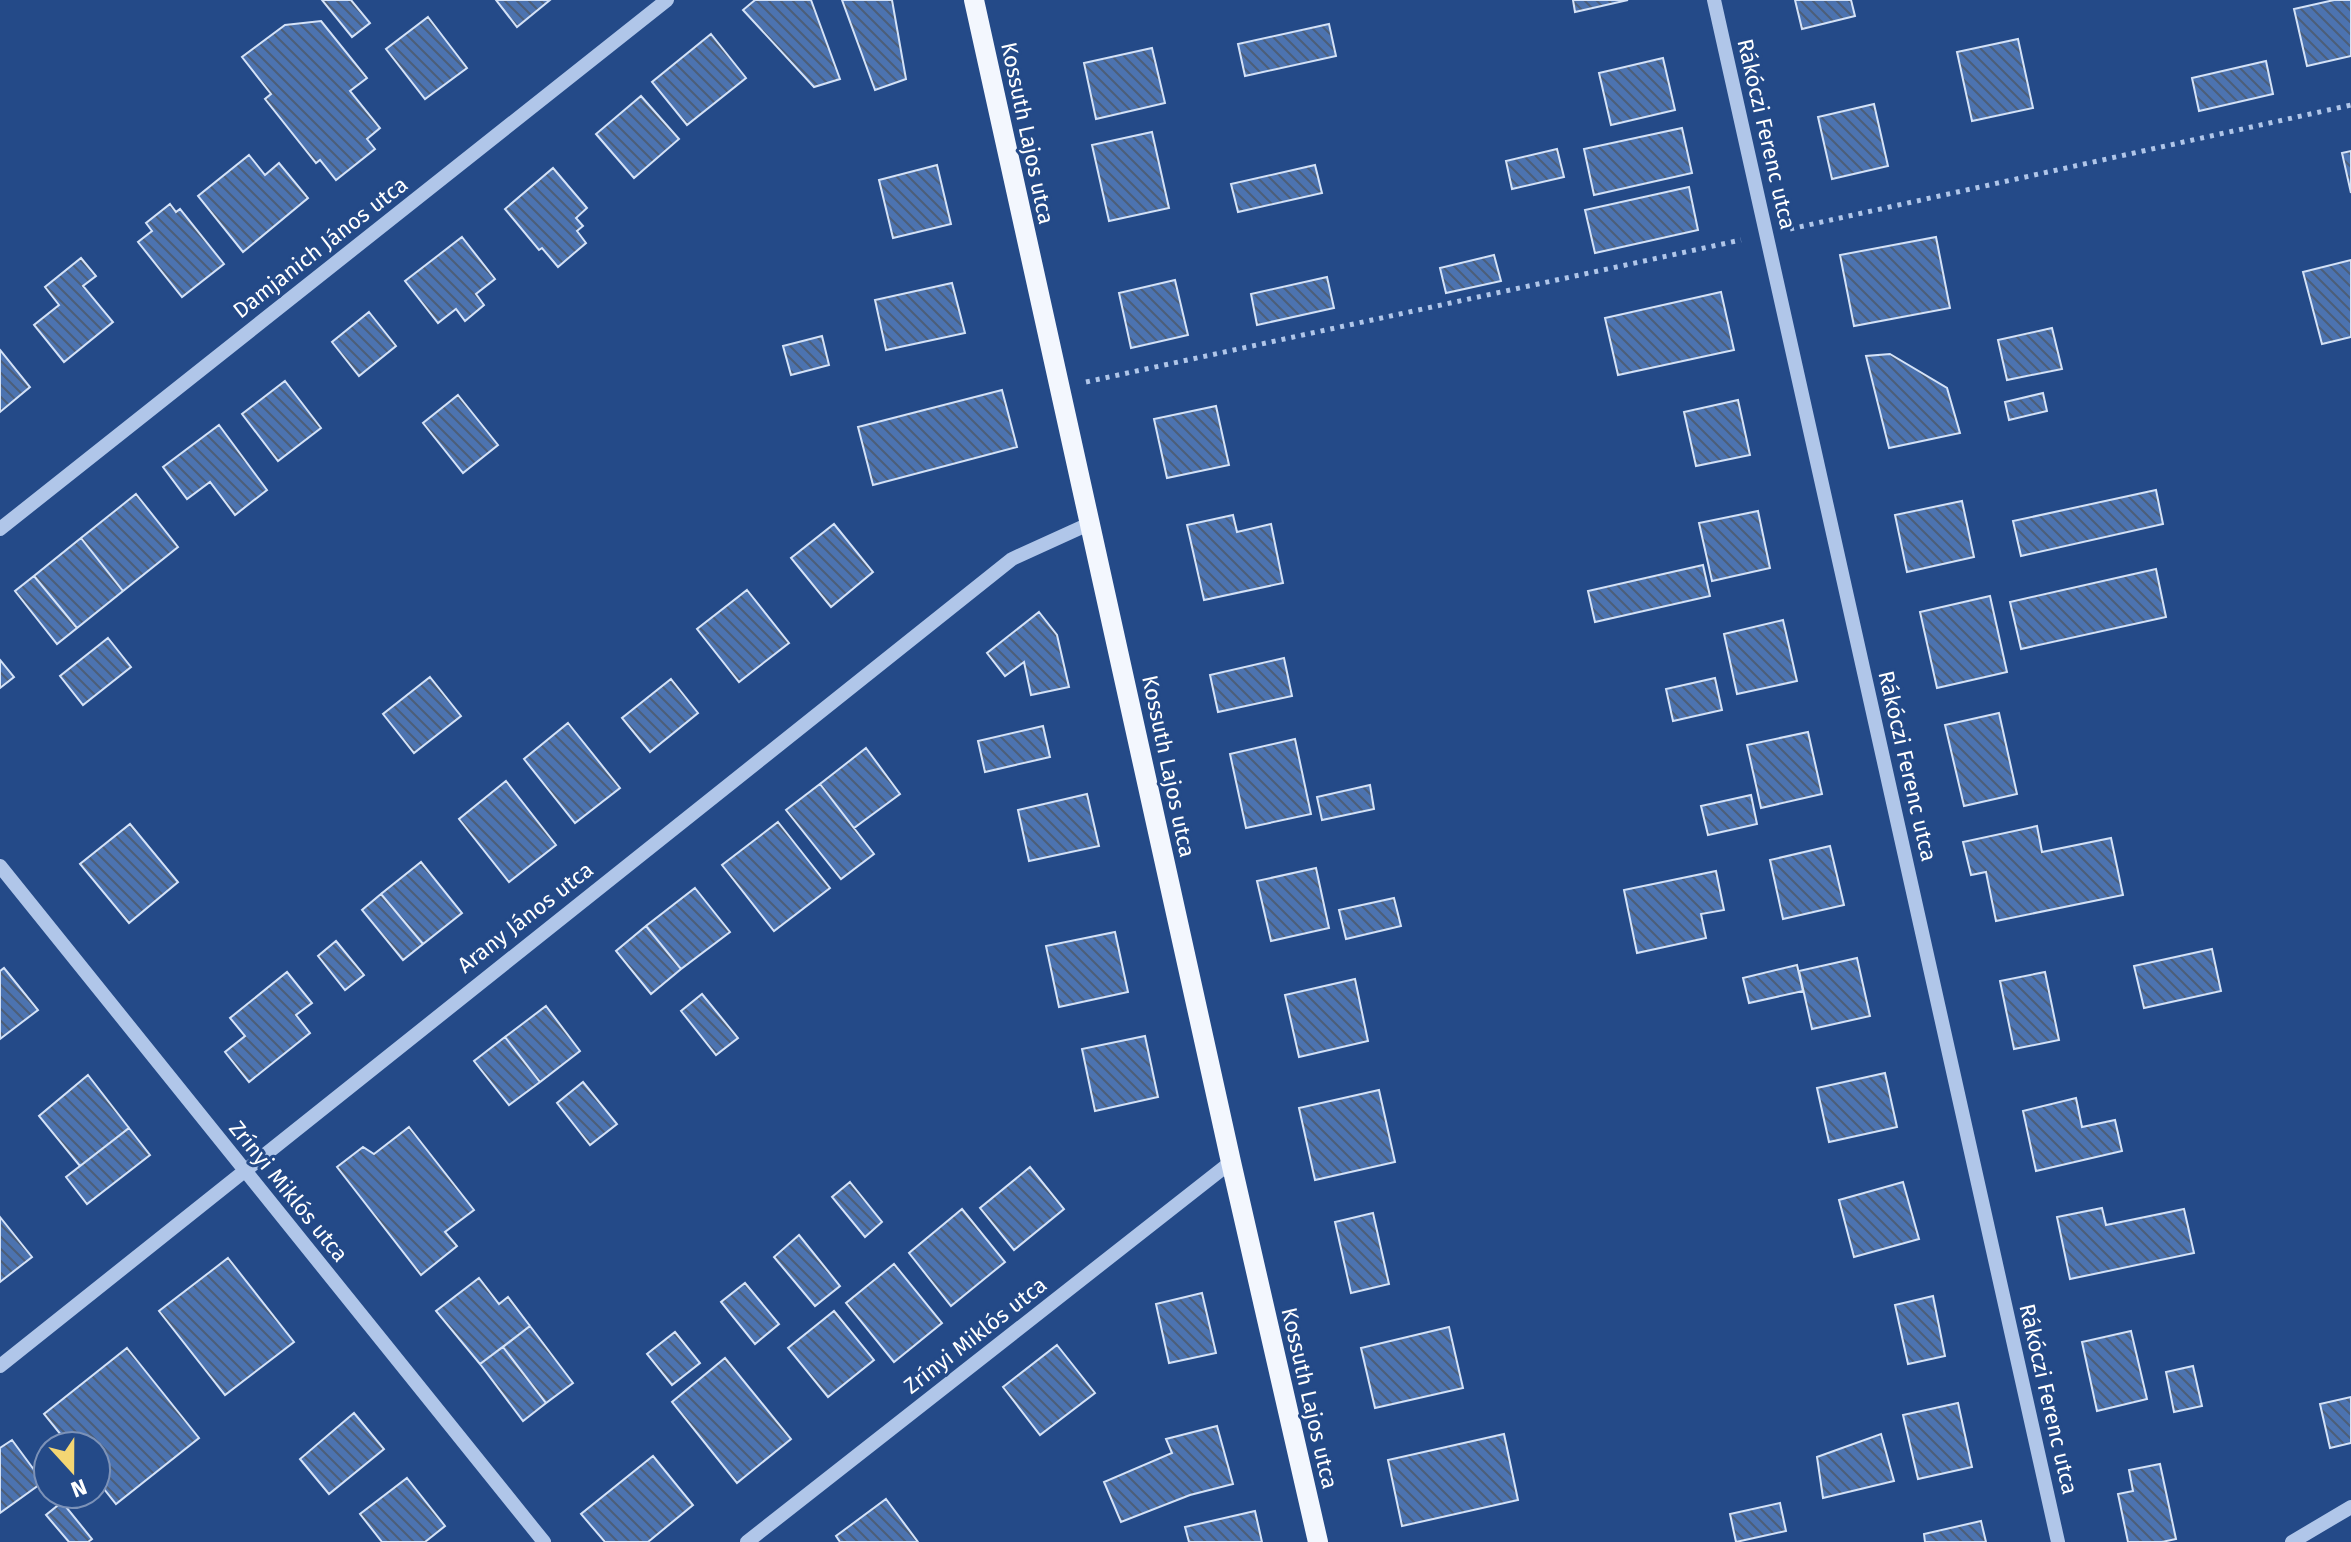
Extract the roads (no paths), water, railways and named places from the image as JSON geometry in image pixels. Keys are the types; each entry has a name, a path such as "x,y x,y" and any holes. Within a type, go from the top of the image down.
{"main road":[{"name":"Kossuth Lajos utca","path":"974,0 1318,1542"}],"street":[{"name":"Damjanich János utca","path":"0,529 667,0"},
{"name":"Rákóczi Ferenc utca","path":"1714,0 2058,1542"},
{"name":"Arany János utca","path":"0,1366 1012,559 1091,523"},
{"name":"Zrínyi Miklós utca","path":"0,866 544,1542"},
{"name":"Zrínyi Miklós utca","path":"747,1542 1231,1162"},
{"path":"2292,1542 2351,1507"}]}
